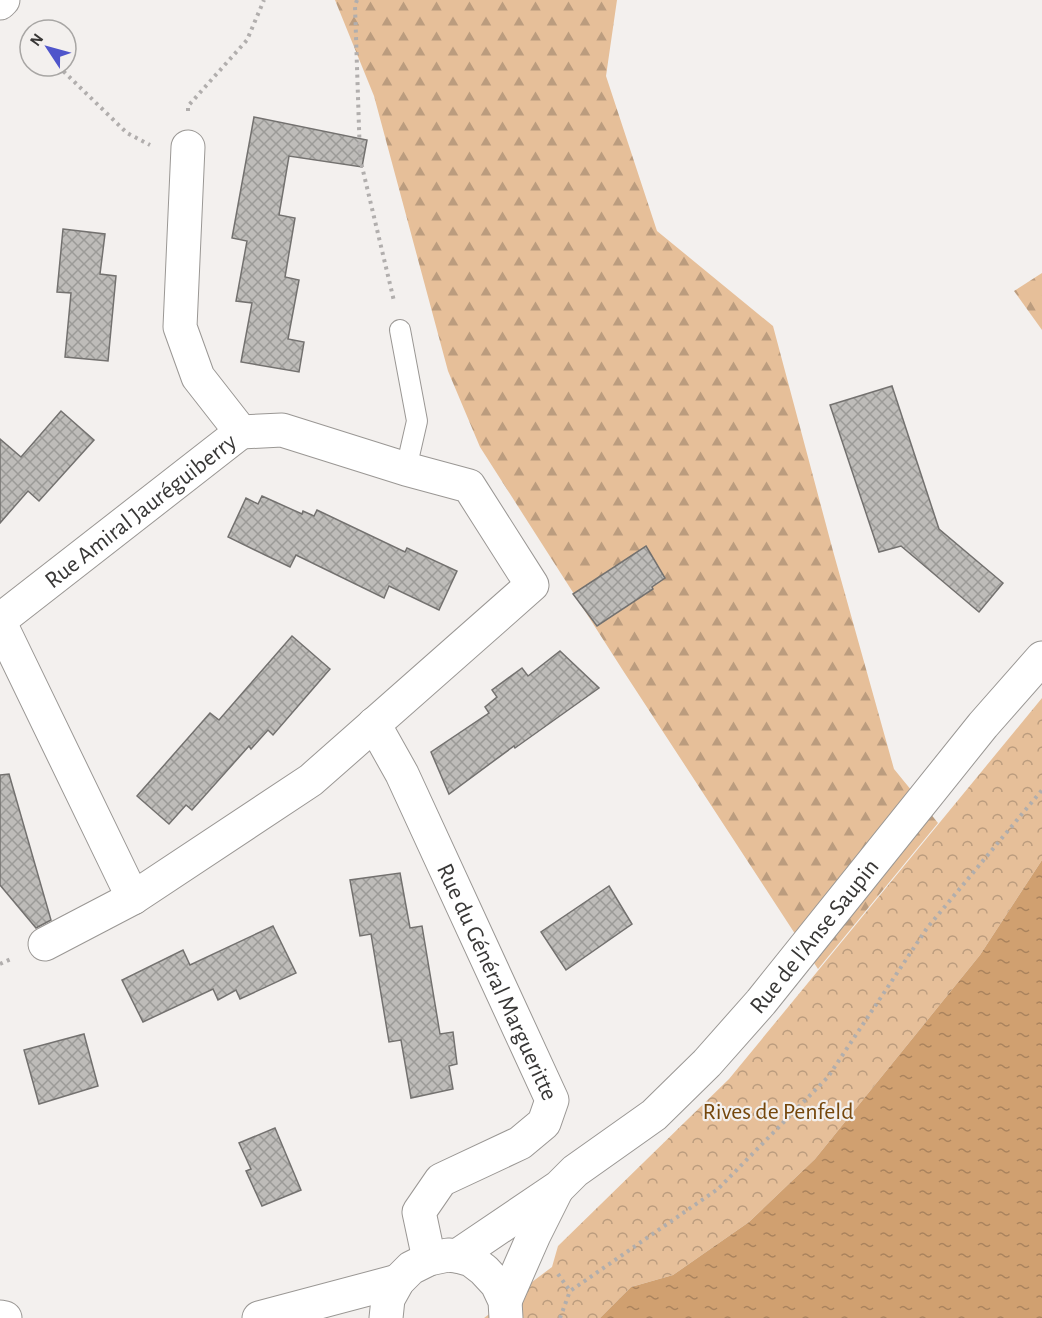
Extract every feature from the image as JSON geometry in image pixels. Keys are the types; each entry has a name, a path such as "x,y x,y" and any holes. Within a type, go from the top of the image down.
{"street":[{"name":"Rue Amiral Jauréguiberry","path":"0,621 241,432 198,376 180,327 188,147"},
{"path":"45,944 133,898 311,780 532,585 470,486 406,469 282,430 241,432"},
{"path":"0,621 133,898"},
{"name":"Rue de l'Anse Saupin","path":"398,1281 411,1268 443,1257 558,1187 654,1115 707,1063 761,1002 983,725 1042,658"},
{"name":"Rue du Général Margueritte","path":"374,724 402,774 552,1100 544,1124 520,1143 441,1180 430,1194 419,1212 443,1257"},
{"name":"Rue de l'Anse Saupin","path":"506,1309 534,1235 558,1187"},
{"path":"443,1257 471,1260 484,1270 497,1284 506,1309"},
{"path":"259,1318 398,1281"},
{"path":"386,1318 388,1299 398,1281"},
{"path":"0,1317 5,1318"}],"lane":[{"path":"400,330 417,421 406,469"}],"path":[{"path":"188,147 188,106 247,40 264,0"},
{"path":"357,0 355,6 360,158 400,330"},
{"path":"70,78 127,133"},
{"path":"560,1318 570,1291 718,1189 828,1077 927,928 1042,790"},
{"path":"534,1235 553,1246 552,1267 570,1291"}],"green space":[{"path":"335,0 617,0 606,76 657,231 773,326 894,769 938,823 818,969 480,447 448,371 374,96"},
{"path":"1042,273 1042,330 1014,291"},
{"name":"Rives de Penfeld","path":"1042,698 1042,860 980,955 815,1159 749,1222 673,1275 631,1287 600,1318 484,1318 552,1267 558,1246 729,1079"}],"water":[{"path":"1042,860 1042,1318 600,1318 631,1287 673,1275 749,1222 815,1159 980,955"}],"building":[{"path":"254,117 367,140 362,167 289,156 279,215 295,218 285,277 299,280 288,339 304,342 299,372 241,362 252,303 236,301 247,241 232,238"},
{"path":"63,229 105,234 100,274 116,276 108,361 65,357 71,293 57,292"},
{"path":"892,386 939,529 1003,583 979,612 901,546 879,552 830,405"},
{"path":"61,411 94,440 39,501 28,491 0,523 0,439 21,457"},
{"path":"262,496 302,514 303,511 314,516 317,510 405,552 407,548 457,571 439,610 389,586 384,598 296,555 290,567 228,537 246,498 258,504"},
{"path":"646,546 665,578 652,587 653,589 597,626 573,594"},
{"path":"292,636 330,669 273,735 268,730 251,749 249,746 192,810 186,805 169,824 137,796 210,713 219,720"},
{"path":"560,651 599,688 449,794 431,752 489,713 485,707 497,697 492,690 522,668 528,676"},
{"path":"9,774 51,920 36,928 0,885 0,775"},
{"path":"400,873 410,928 422,926 440,1034 453,1032 457,1064 449,1066 453,1089 411,1098 401,1040 389,1042 371,934 360,936 350,880"},
{"path":"609,886 632,924 566,970 541,932"},
{"path":"273,926 296,973 240,999 236,990 218,1000 213,989 143,1022 122,980 183,950 190,965"},
{"path":"84,1034 98,1086 39,1104 24,1050"},
{"path":"275,1128 301,1190 262,1206 246,1171 251,1169 239,1143"}]}
